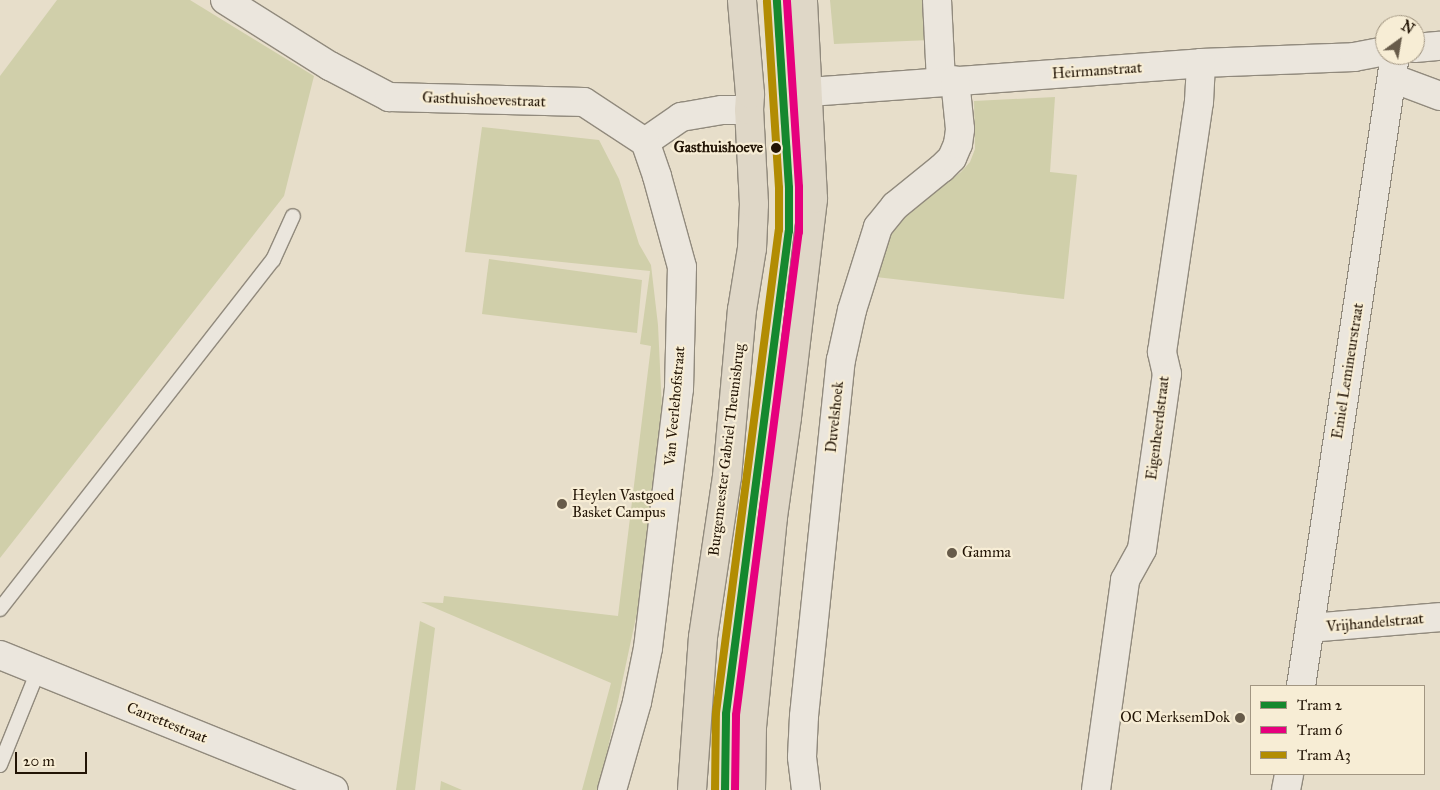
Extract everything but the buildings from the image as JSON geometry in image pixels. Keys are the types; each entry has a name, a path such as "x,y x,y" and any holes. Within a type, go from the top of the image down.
{"main road":[{"name":"Burgemeester Gabriel Theunisbrug","path":"692,790 703,637 728,477 742,310 752,248 754,204 749,110 750,94 742,0"},
{"path":"751,790 752,727 773,517 813,199 803,0"}],"street":[{"name":"Gasthuishoevestraat","path":"225,0 330,66 389,97 584,102 645,142"},
{"name":"Duvelshoek","path":"806,790 802,757 804,716 841,360 850,318 872,241 878,227 895,206 952,158 958,144 960,129 948,81 937,0"},
{"path":"1425,47 1440,46"},
{"name":"Heirmanstraat","path":"809,92 1201,63 1354,57 1375,53"},
{"name":"Eigenheerdstraat","path":"1096,790 1125,580 1142,550 1167,374 1162,352 1199,102 1201,63"},
{"path":"1394,66 1440,96"},
{"name":"Emiel Lemineurstraat","path":"1301,685 1394,66"},
{"path":"645,142 681,117 722,110 749,110"},
{"name":"Van Veerlehofstraat","path":"612,790 637,702 648,648 678,389 682,267 658,176 645,142"},
{"name":"Vrijhandelstraat","path":"1310,628 1440,617"},
{"name":"Carrettestraat","path":"0,655 334,790"},
{"path":"1286,790 1289,775"}],"lane":[{"path":"0,609 273,260 293,216"},
{"path":"0,765 38,671"}],"green space":[{"path":"57,0 190,0 314,76 284,196 0,558 0,76"},
{"path":"830,0 929,0 931,40 834,44"},
{"path":"1055,97 1050,172 1077,175 1064,299 876,277 885,242 905,214 961,172 970,162 975,149 974,101"},
{"path":"482,127 599,140 619,179 639,244 651,265 658,325 664,452 638,608 599,790 582,790 611,683 421,602 443,603 444,596 618,616 651,346 640,344 650,271 465,252"},
{"path":"489,259 642,280 637,333 482,314"},
{"path":"420,621 435,628 415,790 396,790"},
{"path":"441,781 462,790 440,790"}],"tram line":[{"name":"2","path":"725,790 726,714 789,231 789,188 777,0"},
{"name":"6","path":"735,790 736,715 799,232 799,187 787,0"},
{"name":"A3","path":"715,790 716,713 779,230 779,188 767,1"}],"place":[{"name":"Gasthuishoeve","path":"776,148"},
{"name":"Heylen Vastgoed Basket Campus","path":"562,504"},
{"name":"Gamma","path":"952,553"},
{"name":"OC MerksemDok","path":"1240,718"}]}
